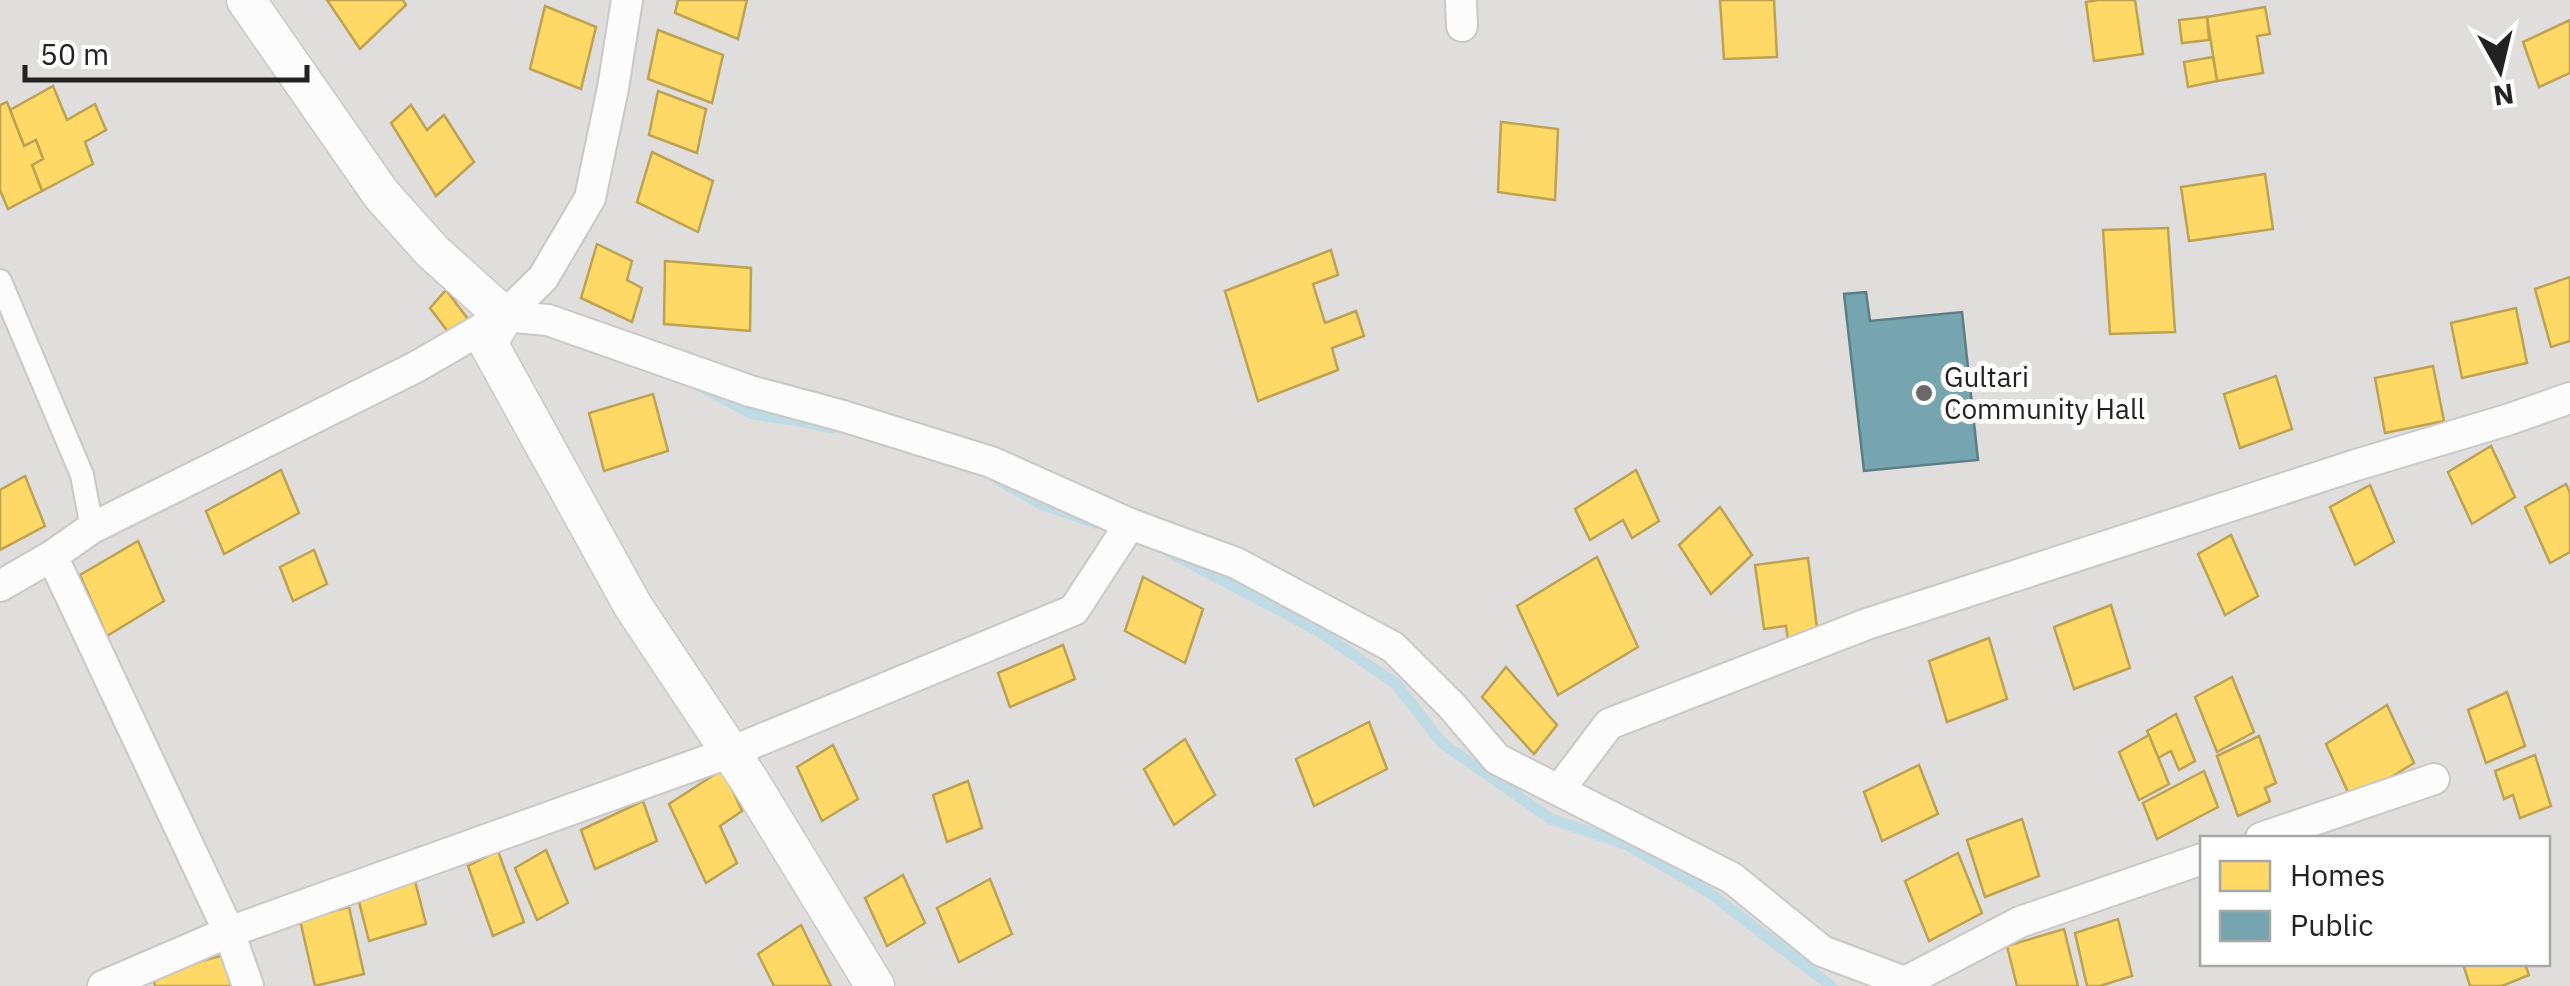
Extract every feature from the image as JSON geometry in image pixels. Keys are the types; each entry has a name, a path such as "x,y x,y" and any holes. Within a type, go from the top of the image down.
{"street":[{"path":"246,0 382,194 432,251 504,316 548,320 750,391 991,462 1130,524 1236,562 1393,647 1452,706 1497,759 1732,878 1822,951 1910,984 2020,922 2200,860"},
{"path":"0,586 92,528 416,367 504,316 543,278 590,198 628,0"},
{"path":"0,281 82,474 92,528"},
{"path":"504,316 488,343 633,606 731,752 875,986"},
{"path":"1559,790 1609,724 1627,717 1867,624 2570,398"},
{"path":"103,986 229,932 731,752 1074,610 1130,524"},
{"path":"52,556 229,932 248,986"},
{"path":"2267,836 2434,778"}],"shaded area":[{"path":"0,0 2570,0 2570,986 0,986"}],"building: Homes":[{"path":"327,0 403,0 406,5 360,49"},
{"path":"678,0 747,0 738,39 675,13"},
{"path":"1720,0 1774,0 1777,57 1724,59"},
{"path":"2135,0 2143,54 2094,61 2086,2"},
{"path":"545,6 596,27 581,89 530,69"},
{"path":"2265,7 2270,34 2257,36 2263,73 2217,81 2207,17"},
{"path":"2207,17 2209,40 2182,43 2179,20"},
{"path":"2570,20 2570,73 2539,87 2523,42"},
{"path":"658,30 723,55 712,103 648,79"},
{"path":"2213,57 2217,81 2188,87 2184,62"},
{"path":"53,86 67,120 95,104 106,130 85,142 93,164 42,191 32,165 43,159 36,140 24,146 10,110"},
{"path":"658,91 706,109 697,153 649,135"},
{"path":"7,102 24,146 36,140 43,159 32,165 42,191 8,209 0,190 0,105"},
{"path":"411,105 427,130 444,115 474,162 436,196 391,123"},
{"path":"1501,122 1558,129 1555,200 1498,192"},
{"path":"652,152 713,181 698,232 637,202"},
{"path":"2265,174 2273,229 2189,241 2181,187"},
{"path":"2168,228 2175,332 2110,334 2103,230"},
{"path":"597,244 632,261 627,280 642,288 632,322 581,298"},
{"path":"1331,250 1338,275 1313,284 1325,323 1356,311 1364,336 1332,348 1338,370 1258,401 1225,291"},
{"path":"665,261 751,268 750,331 664,324"},
{"path":"2570,277 2570,341 2551,347 2535,289"},
{"path":"446,290 468,319 452,337 430,308"},
{"path":"2516,308 2527,363 2462,378 2451,323"},
{"path":"2433,366 2444,421 2385,433 2375,378"},
{"path":"2276,376 2292,429 2240,448 2224,394"},
{"path":"653,394 668,451 604,471 589,413"},
{"path":"2491,446 2515,497 2472,524 2448,472"},
{"path":"281,470 299,513 224,554 206,511"},
{"path":"1636,470 1659,521 1632,538 1623,520 1590,540 1575,509"},
{"path":"25,476 45,526 0,550 0,490"},
{"path":"2566,484 2570,493 2570,552 2550,563 2525,507"},
{"path":"2370,485 2394,542 2355,565 2330,507"},
{"path":"1720,507 1752,555 1711,594 1679,545"},
{"path":"2231,535 2258,596 2225,615 2198,554"},
{"path":"138,541 164,601 107,636 80,575"},
{"path":"314,550 327,584 293,601 280,567"},
{"path":"1597,557 1638,647 1558,695 1517,606"},
{"path":"1808,558 1818,636 1788,640 1786,626 1764,629 1755,565"},
{"path":"1143,577 1203,609 1185,663 1125,631"},
{"path":"2111,605 2130,668 2074,689 2054,627"},
{"path":"1989,638 2007,699 1947,722 1929,661"},
{"path":"1063,645 1075,679 1010,707 998,673"},
{"path":"1506,667 1557,725 1534,754 1482,697"},
{"path":"2232,677 2254,732 2217,752 2195,697"},
{"path":"2507,692 2525,746 2486,763 2468,710"},
{"path":"2387,705 2414,763 2352,801 2326,744"},
{"path":"2176,714 2195,761 2179,770 2171,751 2158,758 2147,731"},
{"path":"1369,722 1387,769 1314,806 1296,759"},
{"path":"2149,735 2169,784 2139,800 2119,752"},
{"path":"2259,736 2276,783 2265,788 2270,801 2238,816 2217,756"},
{"path":"1185,739 1215,795 1174,825 1144,769"},
{"path":"833,745 858,799 822,821 797,767"},
{"path":"2535,755 2551,806 2520,818 2513,795 2504,799 2495,771"},
{"path":"1919,765 1938,814 1882,841 1864,792"},
{"path":"723,769 742,811 720,826 737,863 706,883 669,804"},
{"path":"2204,771 2218,807 2157,839 2143,803"},
{"path":"968,781 982,828 947,842 933,795"},
{"path":"643,801 657,841 595,869 581,830"},
{"path":"2022,819 2039,876 1985,897 1967,840"},
{"path":"546,850 568,903 537,920 515,868"},
{"path":"498,851 524,922 493,936 468,866"},
{"path":"1958,853 1982,913 1929,941 1905,881"},
{"path":"903,875 925,923 887,946 865,898"},
{"path":"990,879 1012,934 959,962 937,908"},
{"path":"415,881 426,924 369,941 358,898"},
{"path":"349,907 364,974 315,986 300,920"},
{"path":"2118,919 2132,976 2087,986 2075,933"},
{"path":"801,925 831,986 774,986 758,954"},
{"path":"2064,929 2078,986 2017,986 2007,946"},
{"path":"224,955 231,986 155,986 153,974"},
{"path":"2464,966 2526,966 2529,975 2502,986 2470,986"}],"building: Public":[{"path":"1866,292 1870,321 1962,312 1978,460 1864,471 1844,294"}],"waterway":[{"path":"700,386 752,414 833,428"},
{"path":"998,480 1041,504 1095,523"},
{"path":"1169,552 1320,632 1396,684 1442,743 1551,819 1626,844 1707,891 1831,986"}],"place":[{"name":"Gultari Community Hall","path":"1924,393"}]}
